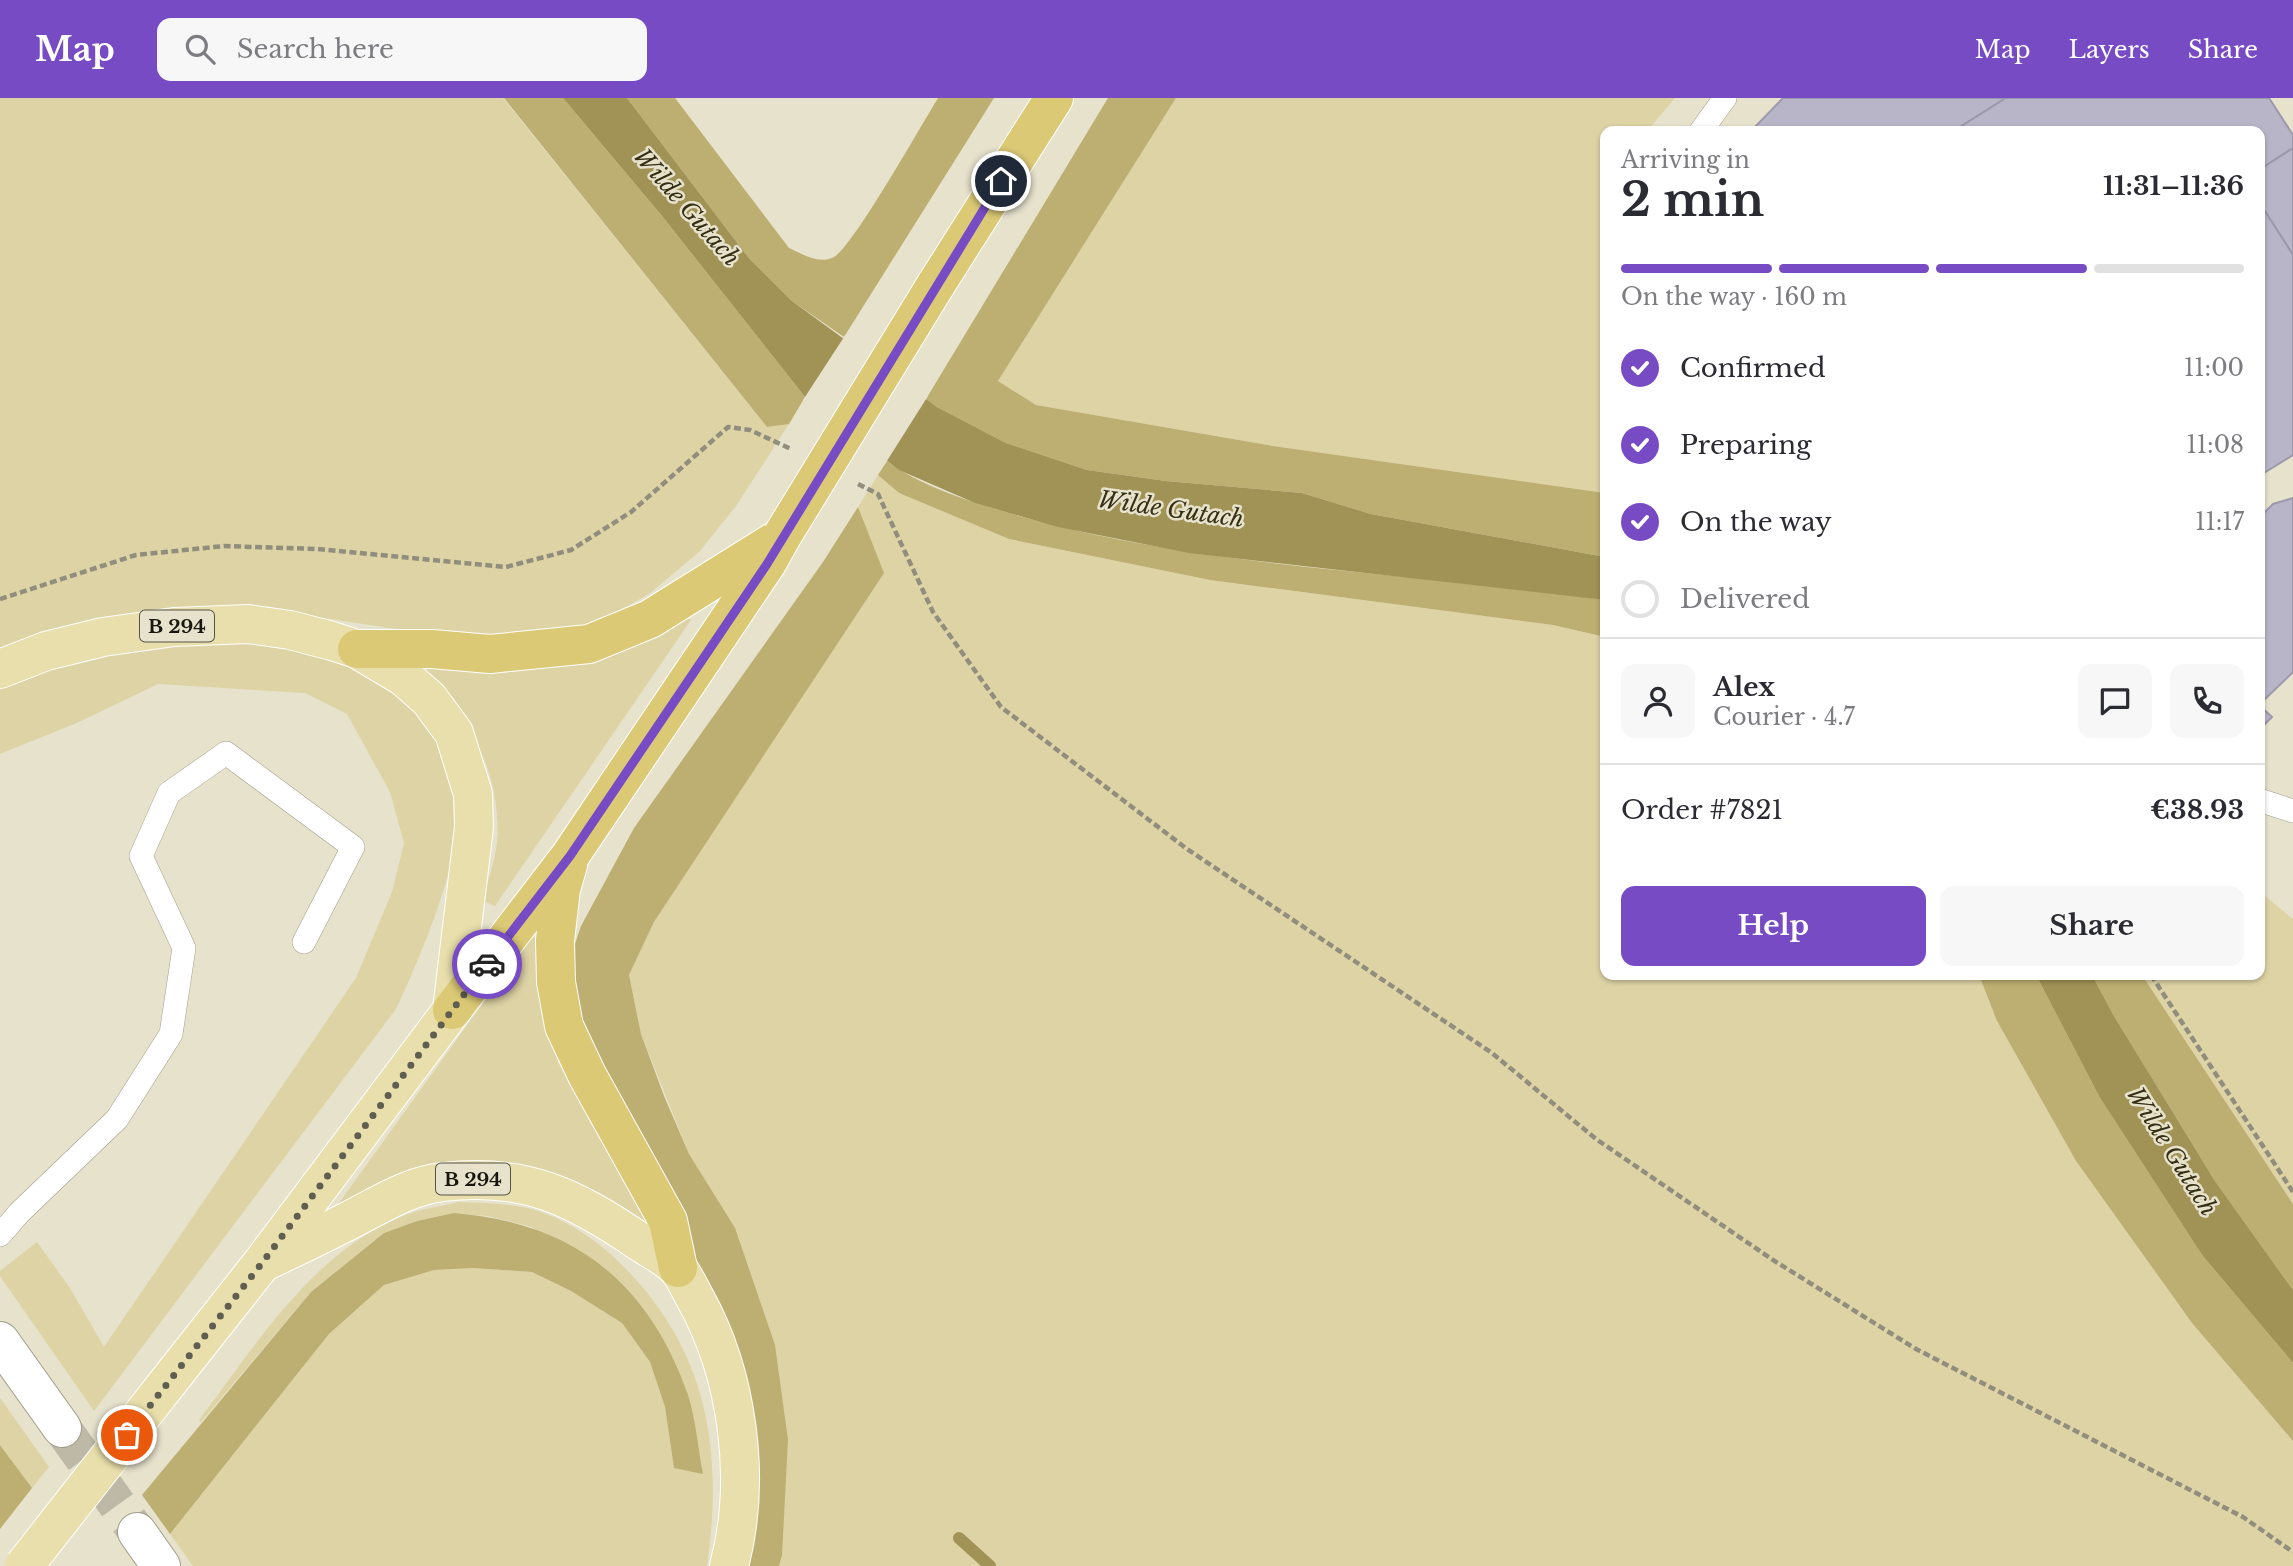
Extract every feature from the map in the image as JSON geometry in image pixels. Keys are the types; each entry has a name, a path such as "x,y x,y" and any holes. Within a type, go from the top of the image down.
{"highway":[{"name":"B 294","path":"452,1010 570,856 759,575 935,286 1054,98"},
{"name":"B 294","path":"357,649 432,649 490,654 589,644 650,619 782,536"},
{"name":"B 294","path":"570,856 561,889 555,940 556,982 565,1026 587,1076 668,1222 678,1268"}],"main road":[{"name":"B 294","path":"0,669 47,651 103,638 143,630 216,624 248,624 290,630 357,649 404,677 429,699 454,733 473,794 474,827 452,1010 262,1263 24,1566"},
{"name":"B 294","path":"262,1263 393,1198 439,1182 489,1178 526,1184 565,1197 601,1217 678,1268 709,1322 729,1387 738,1444 739,1488 729,1566"},
{"path":"0,1341 62,1428"},
{"path":"137,1532 161,1566"}],"lane":[{"path":"1705,126 1725,98"},
{"path":"0,1235 19,1213 117,1119 171,1034 184,948 141,856 169,793 226,752 352,847 304,942"},
{"path":"2265,802 2293,811"}],"path":[{"path":"0,599 136,555 225,546 317,549 506,567 571,550 631,512 728,427 750,430 792,450"},
{"path":"854,481 878,494 933,612 1001,707 1187,849 1492,1053 1596,1139 1773,1260 1916,1349 2243,1517 2293,1552"},
{"path":"2154,980 2293,1192"}],"shaded area":[{"path":"0,98 503,98 767,427 789,424 736,506 699,552 649,594 608,617 548,636 448,637 324,618 203,606 108,620 0,649"},
{"path":"504,98 563,98 662,216 805,397 789,424 767,427"},
{"path":"627,98 675,98 789,248 822,260 834,257 856,232 938,98 994,98 844,337 792,301 748,257"},
{"path":"1108,98 1176,98 998,381 1036,405 1273,446 1600,492 1600,556 1371,514 1302,493 1166,481 1087,470 1006,443 926,399"},
{"path":"1176,98 1675,98 1651,126 1600,126 1600,492 1273,446 1036,405 998,381"},
{"path":"887,461 918,480 988,507 1095,535 1167,548 1312,568 1600,599 1600,636 1553,625 1210,580 1009,539 899,493 878,475"},
{"path":"878,475 899,493 1009,539 1210,580 1553,625 1600,636 1600,980 1981,980 1997,1021 2076,1161 2192,1323 2293,1441 2293,1566 779,1566 788,1440 689,1154 641,1034 629,975 654,922 883,573 858,507"},
{"path":"858,507 884,573 654,922 629,975 641,1034 664,1096 689,1154 735,1228 775,1345 788,1440 782,1555 779,1566 745,1566 754,1467 570,1001 573,950 581,926 634,828 823,562"},
{"path":"681,614 691,620 495,906 481,900 493,864 498,829 489,772 477,745 430,684 422,664 501,673 571,665"},
{"path":"225,637 294,644 333,655 367,670 397,689 422,712 440,739 453,771 458,808 454,854 429,932 396,1009 94,1411 0,1276 0,1271 37,1242 70,1288 104,1347 356,978 392,892 404,843 390,792 347,714 305,693 158,684 79,722 0,754 0,684 109,650"},
{"path":"2265,896 2293,919 2293,1204 2145,980 2265,980"},
{"path":"532,935 540,943 547,1029 558,1062 651,1231 565,1189 334,1210"},
{"path":"1981,980 2039,980 2100,1098 2202,1255 2293,1363 2293,1441 2192,1323 2076,1161 1997,1021"},
{"path":"2095,980 2145,980 2293,1204 2293,1290 2215,1181"},
{"path":"458,1202 527,1208 568,1224 616,1259 654,1302 676,1335 704,1407 713,1484 707,1566 193,1566 170,1534 329,1334 384,1285 434,1270 473,1268 532,1272 571,1291 622,1323 650,1362 665,1407 674,1468 667,1346 532,1227 488,1216 454,1213 417,1221 384,1233 311,1292 201,1422 199,1420 266,1330 317,1273 346,1249 377,1229 411,1213"},
{"path":"454,1213 497,1219 535,1230 570,1245 601,1265 628,1290 651,1320 671,1355 688,1395 703,1474 674,1468 665,1407 650,1362 622,1323 571,1291 532,1272 473,1268 434,1270 384,1285 329,1334 170,1534 142,1495 311,1292 384,1233 417,1221"},
{"path":"0,1398 49,1467 32,1488 0,1445"},
{"path":"0,1445 32,1488 0,1529"}],"water":[{"name":"Wilde Gutach","path":"563,98 627,98 748,257 792,301 937,407 1006,443 1087,470 1166,481 1302,493 1371,514 1600,556 1600,599 1189,553 1058,527 975,503 899,470 805,397 662,216"},
{"name":"Wilde Gutach","path":"2039,980 2095,980 2215,1181 2293,1290 2293,1363 2202,1255 2100,1098"}],"pier":[{"path":"846,334 928,396 885,464 803,400"}],"building":[{"path":"1783,98 2006,98 1962,126 1756,126"},
{"path":"2006,98 2269,98 2293,135 2293,148 2265,166 2265,126 1962,126"},
{"path":"2293,148 2293,255 2265,211 2265,166"},
{"path":"2265,211 2293,255 2293,455 2265,472"},
{"path":"2293,498 2293,672 2265,699 2265,512 2273,504"},
{"path":"2265,711 2272,717 2265,724"}],"waterway":[{"path":"959,1538 990,1566"}],"tunnel":[{"path":"62,1428 137,1532"}],"way so far":[{"path":"127,1435 262,1263 487,964"}],"route":[{"path":"487,964 570,856 767,564 1001,181"}]}
